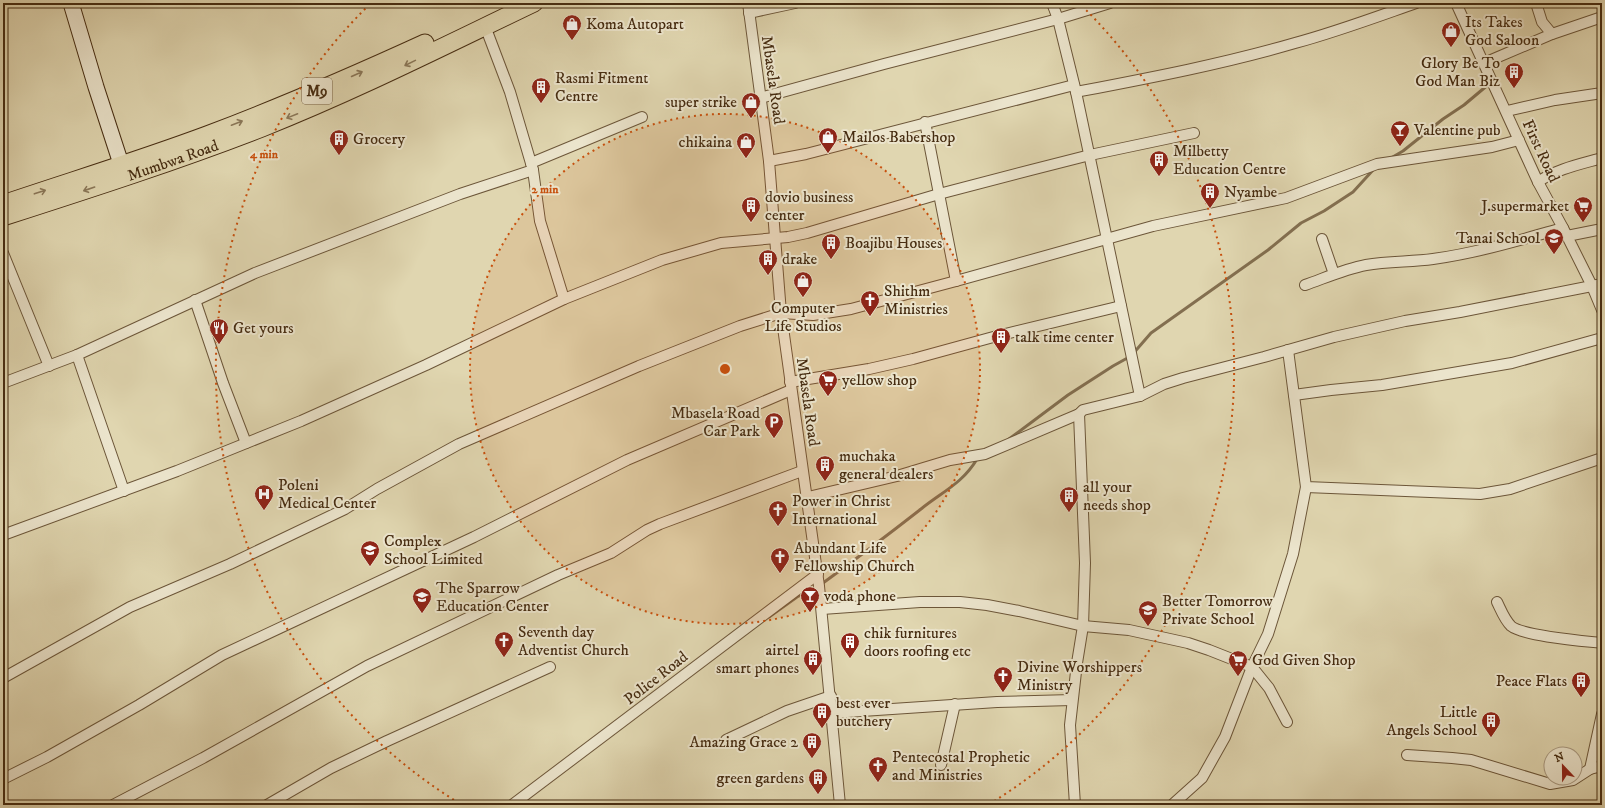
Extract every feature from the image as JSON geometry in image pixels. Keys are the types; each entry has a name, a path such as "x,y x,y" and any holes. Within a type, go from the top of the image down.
{"main road":[{"name":"Mumbwa Road","path":"3,217 124,171 206,135 320,90 471,22 507,3"},
{"name":"Mumbwa Road","path":"3,204 124,171 255,130 366,84 534,3"}],"street":[{"path":"71,3 96,87 124,171"},
{"path":"748,8 795,3"},
{"path":"1052,3 1058,19 1090,155 1140,396"},
{"path":"760,98 876,66 1058,19 1110,3"},
{"path":"769,161 806,154 925,122 1075,89 1136,81 1250,56 1308,39 1416,3"},
{"name":"First Road","path":"1456,3 1507,111 1538,182 1565,232 1597,285 1602,310"},
{"path":"1536,3 1542,22 1552,34"},
{"name":"Mbasela Road","path":"748,8 769,161 781,313 802,472 808,497 822,609 831,696 837,805"},
{"path":"1484,63 1552,34 1602,17"},
{"path":"485,26 510,92 532,167 542,230 564,299"},
{"path":"1507,111 1555,100 1602,92"},
{"path":"3,383 77,355 136,329 255,272 532,167 642,117"},
{"path":"925,122 956,281"},
{"path":"3,535 124,491 246,443 426,365 564,299 662,260 702,247 721,243 776,238 807,233 939,194 1090,155 1194,133"},
{"path":"3,678 130,607 230,564 345,508 460,444 639,366 740,326 781,313 813,315 851,309 1175,220 1286,198 1377,164 1492,147 1519,140"},
{"path":"1538,182 1556,173 1602,158"},
{"path":"1305,285 1334,274 1364,266 1385,262 1433,259 1565,232 1602,228"},
{"path":"1322,239 1334,274"},
{"path":"3,253 49,366"},
{"path":"808,497 897,476 950,460 985,454 1079,414 1083,410 1140,396 1171,382 1349,333 1597,285"},
{"path":"195,300 246,443"},
{"path":"3,779 47,757 139,705 222,655 474,537 621,463 790,386 884,366 997,336 1121,306"},
{"path":"1294,395 1331,390 1382,386 1426,379 1512,363 1602,338"},
{"path":"1172,805 1202,778 1225,737 1252,667 1268,634 1293,554 1306,487 1288,350"},
{"path":"77,355 124,491"},
{"path":"1075,805 1070,725 1072,700 1083,626 1085,563 1079,414"},
{"path":"1306,487 1480,494 1510,489 1602,458"},
{"path":"113,805 196,762 342,679 558,575 611,553 660,524 802,472"},
{"name":"Police Road","path":"512,805 818,574"},
{"path":"822,609 920,602 960,602 1013,610 1083,626 1129,630 1188,643 1252,667 1269,688 1287,722"},
{"path":"1497,602 1505,620 1512,627 1520,631 1560,639 1602,643"},
{"path":"267,805 331,768 550,667"},
{"path":"726,740 787,711 831,696"},
{"path":"832,713 956,704 1072,700"},
{"path":"941,765 956,704"},
{"path":"1590,769 1602,714"},
{"path":"1407,755 1472,760 1550,784 1573,780 1590,769 1602,766"}],"waterway":[{"path":"1391,158 1403,151 1443,119 1464,105 1489,84 1497,80"},
{"path":"1009,439 1068,395 1131,356 1151,333 1268,250 1301,223 1324,211 1353,192 1374,169"},
{"path":"823,583 952,487 965,475 977,459"},
{"path":"769,617 797,597 813,589"}],"place":[{"name":"Koma Autopart","path":"572,41"},
{"name":"Its Takes God Saloon","path":"1451,48"},
{"name":"Glory Be To God Man Biz","path":"1514,89"},
{"name":"Rasmi Fitment Centre","path":"541,104"},
{"name":"super strike","path":"751,119"},
{"name":"Valentine pub","path":"1400,147"},
{"name":"Mailos Babershop","path":"828,154"},
{"name":"Grocery","path":"339,156"},
{"name":"chikaina","path":"746,159"},
{"name":"Milbetty Education Centre","path":"1159,177"},
{"name":"Nyambe","path":"1210,209"},
{"name":"dovio business center","path":"751,223"},
{"name":"J.supermarket","path":"1583,223"},
{"name":"Tanai School","path":"1554,255"},
{"name":"Boajibu Houses","path":"831,260"},
{"name":"drake","path":"768,276"},
{"name":"Computer Life Studios","path":"803,298"},
{"name":"Shithm Ministries","path":"870,317"},
{"name":"Get yours","path":"219,345"},
{"name":"talk time center","path":"1001,354"},
{"name":"yellow shop","path":"828,397"},
{"name":"Mbasela Road Car Park","path":"774,439"},
{"name":"muchaka general dealers","path":"825,482"},
{"name":"Poleni Medical Center","path":"264,511"},
{"name":"all your needs shop","path":"1069,513"},
{"name":"Power in Christ International","path":"778,527"},
{"name":"Complex School Limited","path":"370,567"},
{"name":"Abundant Life Fellowship Church","path":"780,574"},
{"name":"voda phone","path":"810,613"},
{"name":"The Sparrow Education Center","path":"422,614"},
{"name":"Better Tomorrow Private School","path":"1148,627"},
{"name":"Seventh day Adventist Church","path":"504,658"},
{"name":"chik furnitures doors roofing etc","path":"850,659"},
{"name":"airtel smart phones","path":"813,676"},
{"name":"God Given Shop","path":"1238,677"},
{"name":"Divine Worshippers Ministry","path":"1003,693"},
{"name":"Peace Flats","path":"1581,698"},
{"name":"best ever butchery","path":"822,729"},
{"name":"Little Angels School","path":"1491,738"},
{"name":"Amazing Grace 2","path":"812,759"},
{"name":"Pentecostal Prophetic and Ministries","path":"878,783"},
{"name":"green gardens","path":"818,795"}]}
